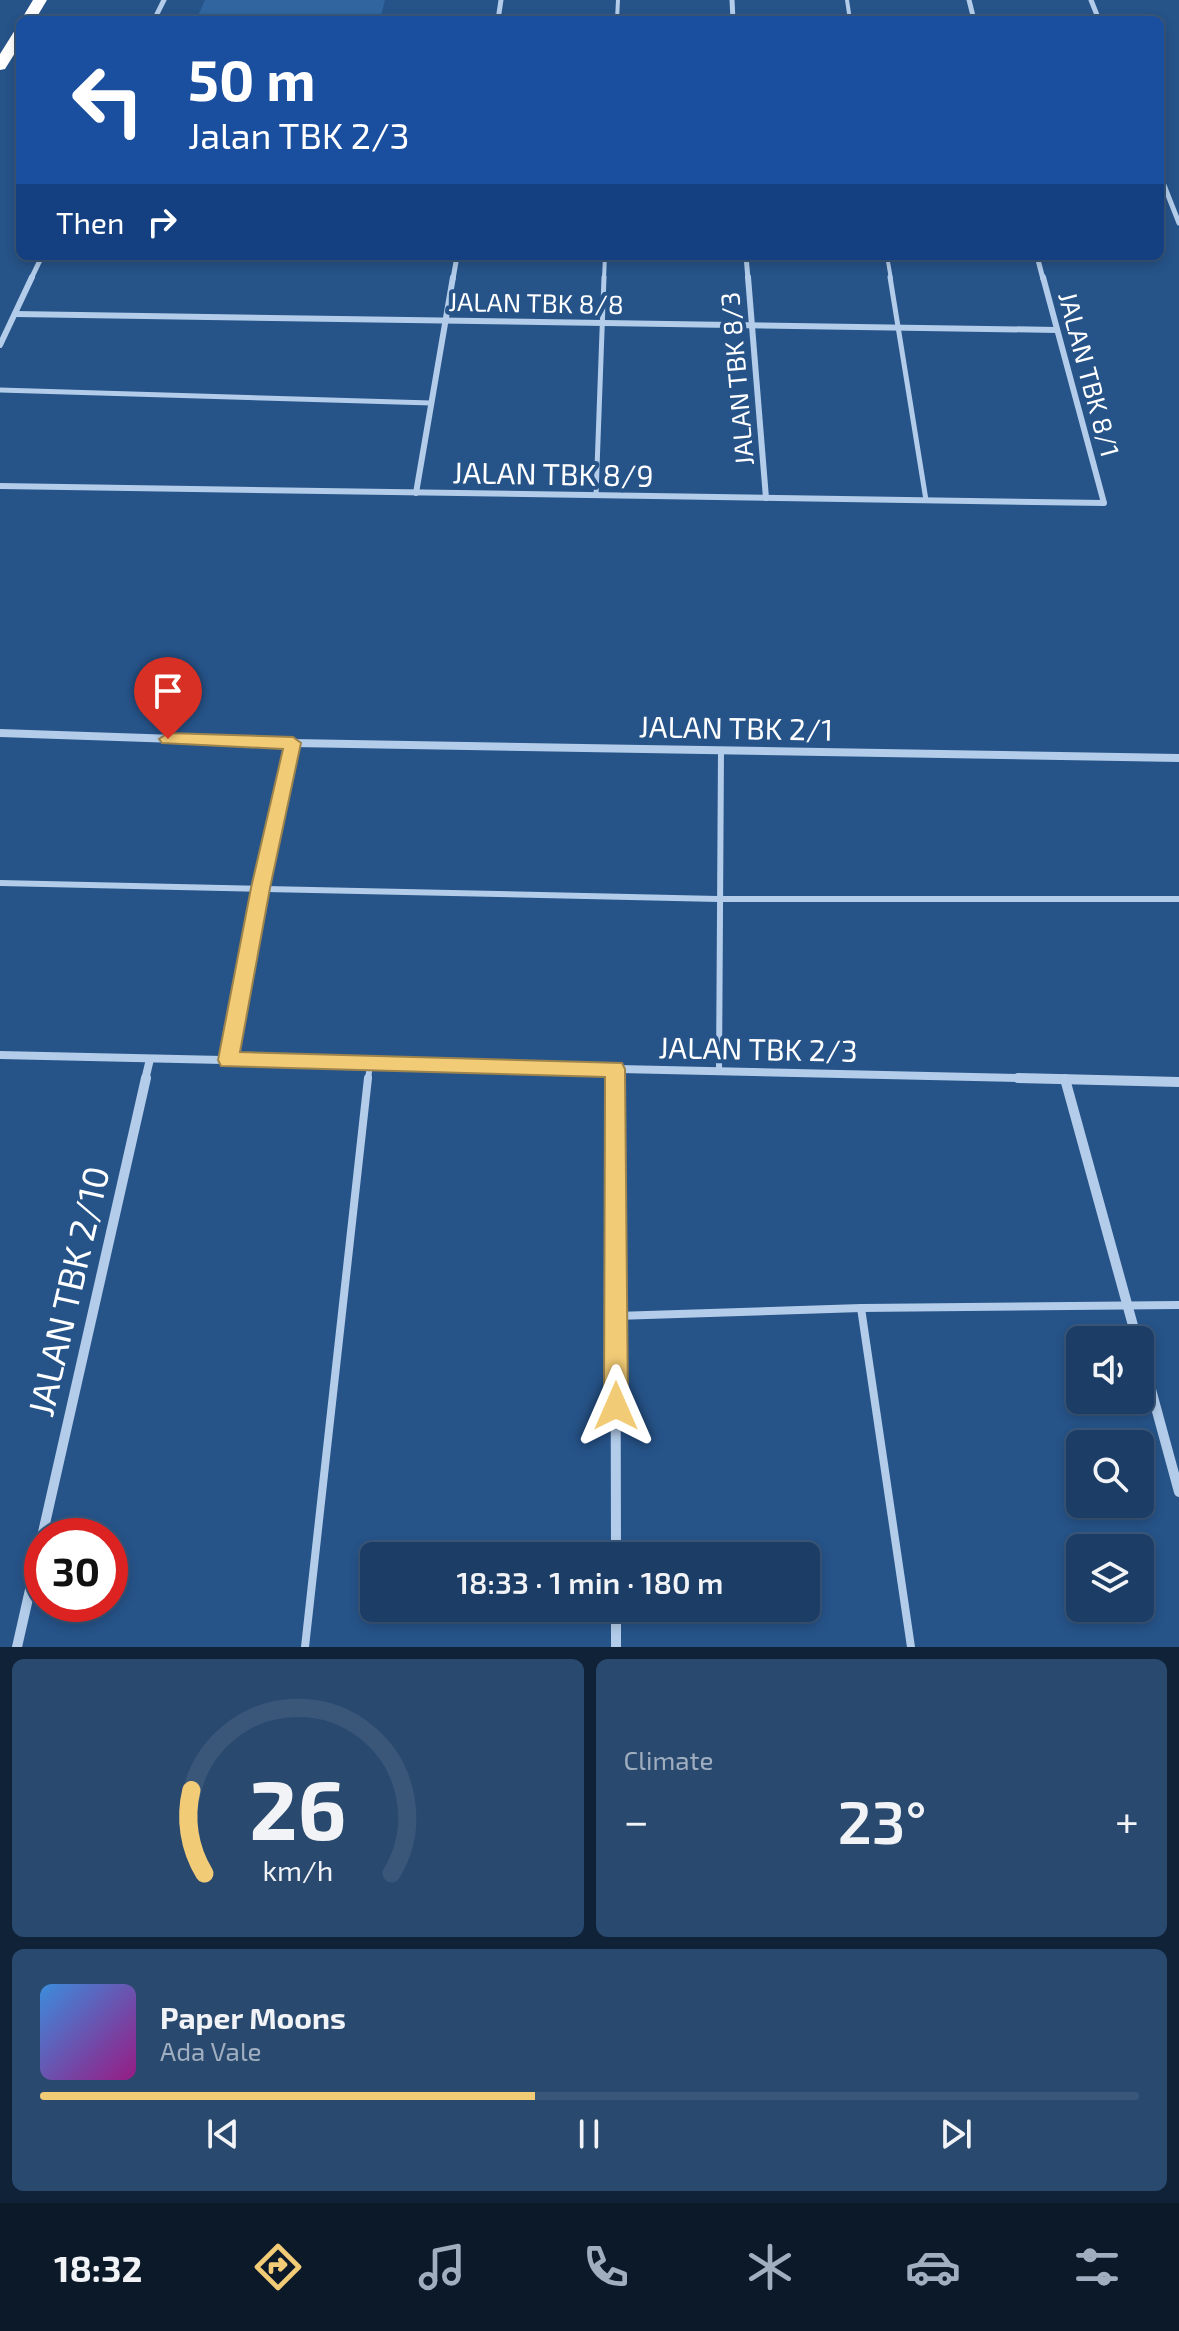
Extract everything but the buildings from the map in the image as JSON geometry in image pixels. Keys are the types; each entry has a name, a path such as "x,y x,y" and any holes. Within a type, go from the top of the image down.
{"highway":[{"path":"0,66 16,40"}],"street":[{"path":"1164,185 1179,223"},
{"path":"0,345 40,260"},
{"path":"416,493 456,260"},
{"name":"JALAN TBK 8/3","path":"746,260 766,498"},
{"name":"JALAN TBK 8/1","path":"1038,260 1104,503"},
{"name":"JALAN TBK 8/8","path":"15,314 1057,330"},
{"name":"JALAN TBK 8/9","path":"0,486 1104,503"},
{"name":"JALAN TBK 2/1","path":"0,733 293,743 1179,758"},
{"name":"JALAN TBK 2/3","path":"0,1055 1179,1082"},
{"name":"JALAN TBK 2/10","path":"17,1647 150,1059"},
{"path":"615,1069 616,1542"},
{"path":"1065,1079 1133,1326"},
{"path":"1154,1400 1179,1492"},
{"path":"616,1622 616,1647"}],"lane":[{"path":"596,495 605,260"},
{"path":"888,260 926,500"},
{"path":"0,390 431,403"},
{"path":"228,1060 260,888 293,743"},
{"path":"719,1072 721,751"},
{"path":"0,883 718,899 1179,899"},
{"path":"305,1647 370,1064"},
{"path":"616,1316 861,1308 1179,1305"},
{"path":"861,1308 911,1647"}],"shaded area":[{"path":"205,0 385,0 381,16 198,16"}],"route":[{"path":"168,739 293,743 260,888 228,1060 615,1069 616,1406"}]}
